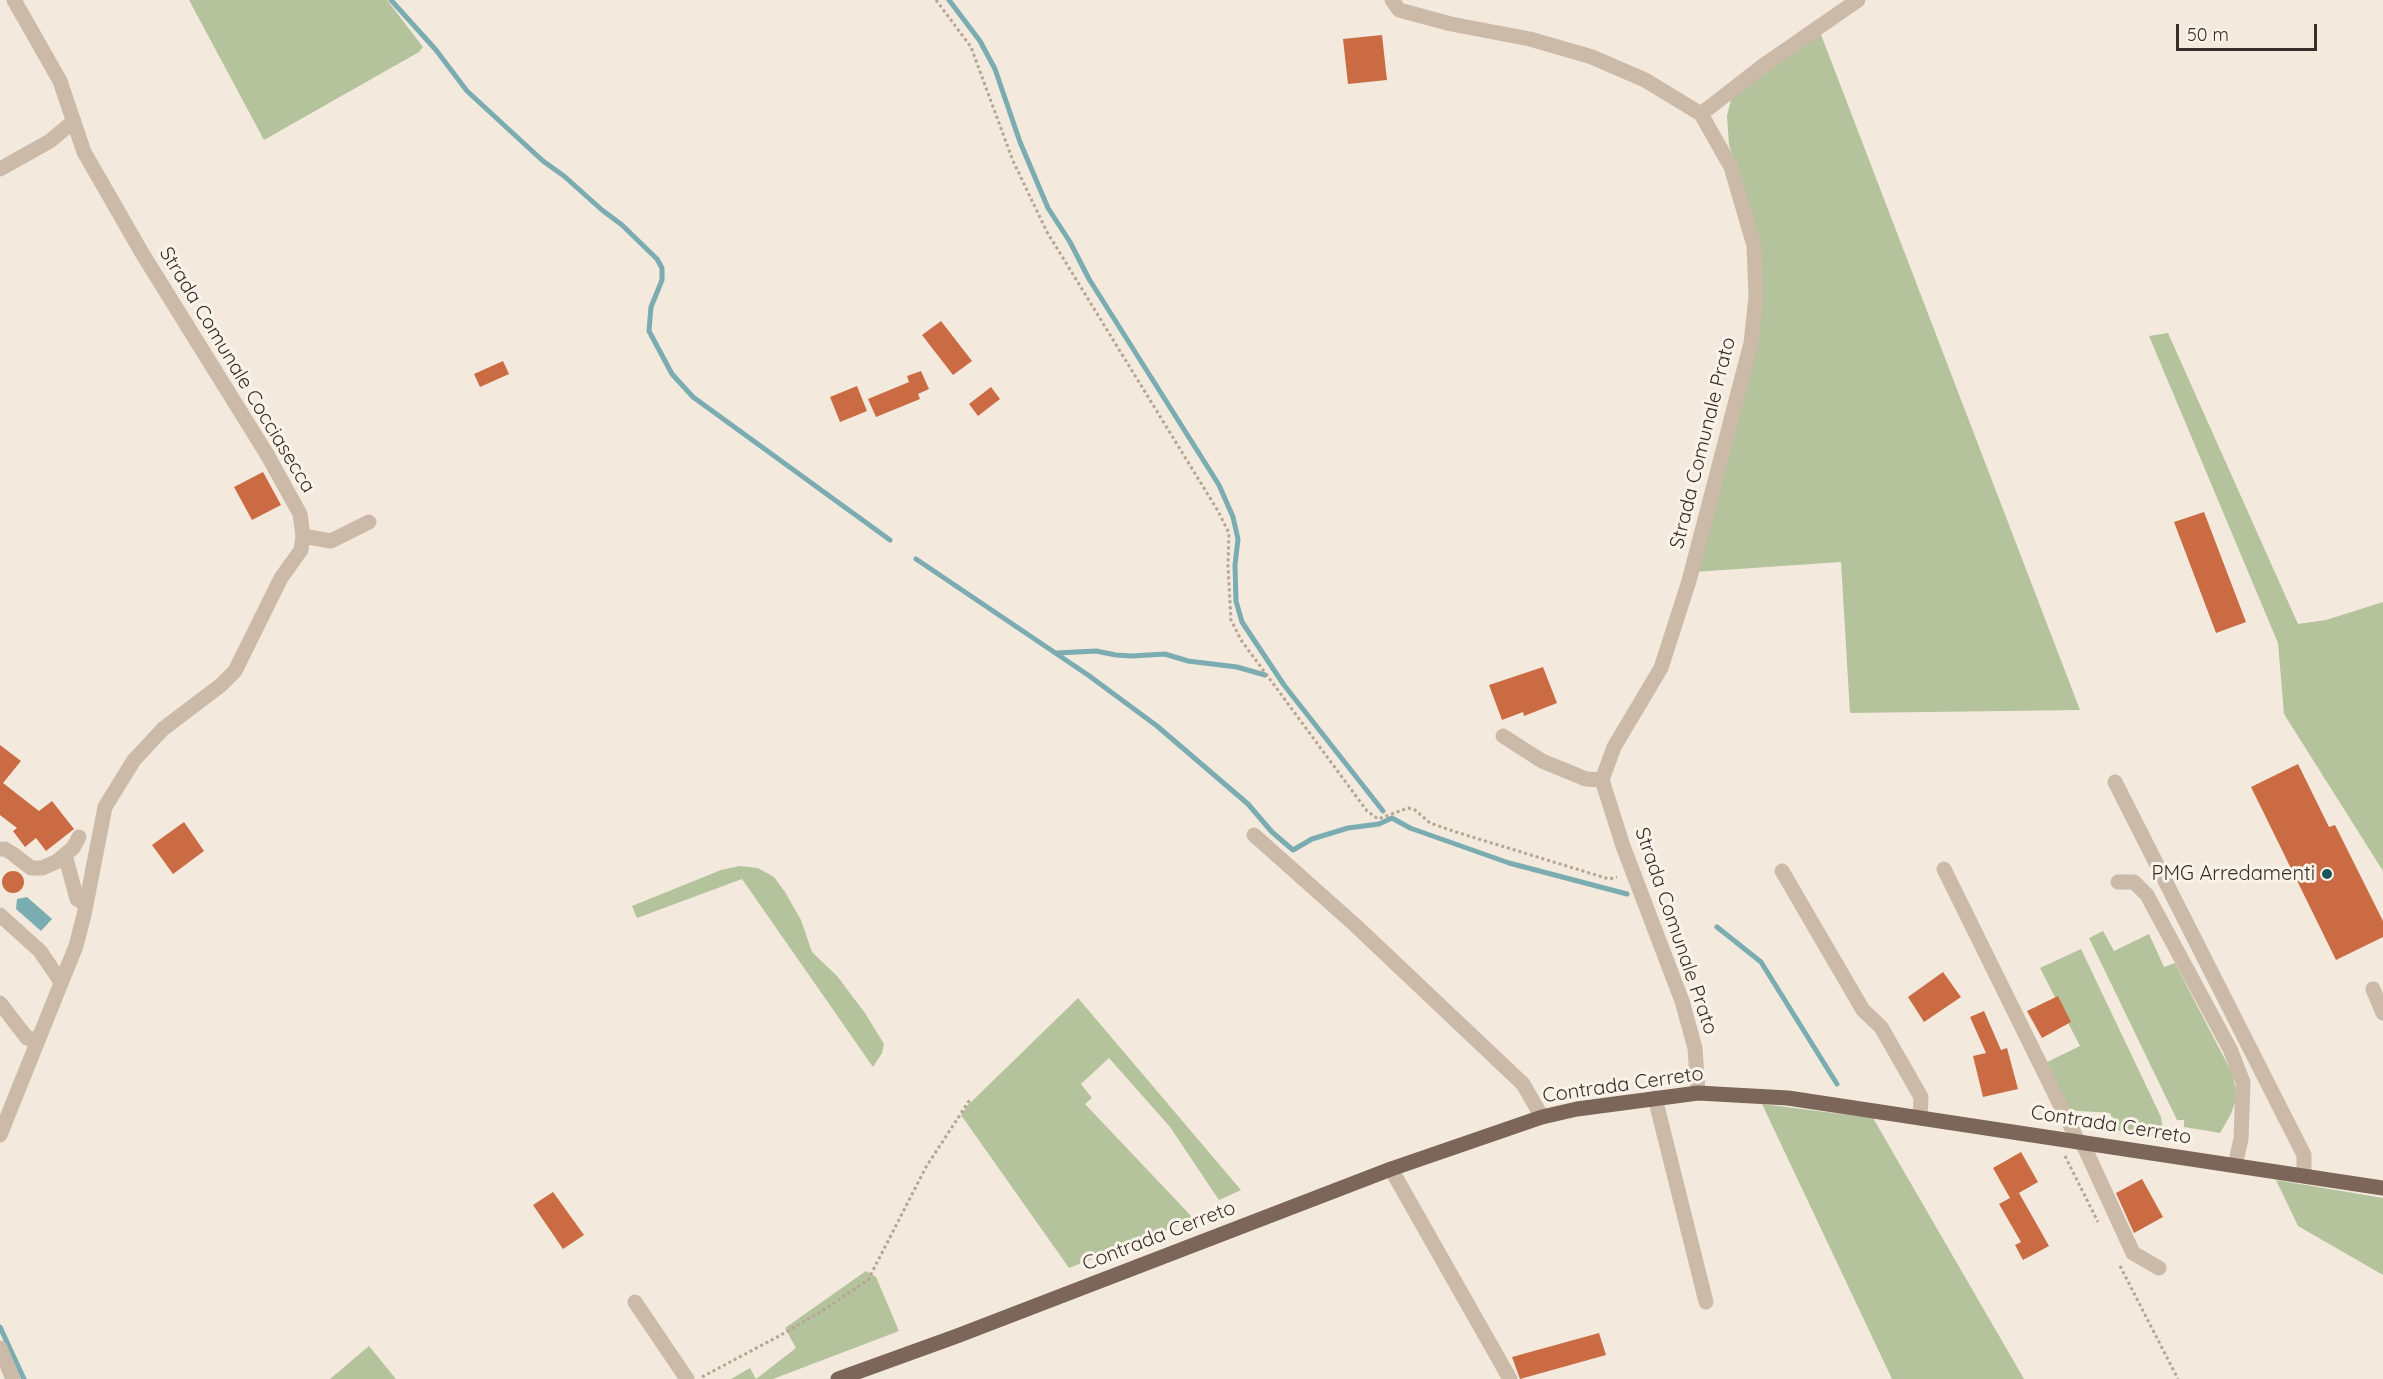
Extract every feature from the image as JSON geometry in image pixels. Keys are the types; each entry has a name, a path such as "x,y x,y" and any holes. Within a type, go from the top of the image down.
{"main road":[{"name":"Contrada Cerreto","path":"838,1379 957,1336 1391,1169 1542,1117 1577,1108 1655,1098 1698,1093 1788,1098 2383,1188"}],"street":[{"name":"Strada Comunale Cocciasecca","path":"14,0 60,81 84,152 142,253 268,456 300,514 303,536"},
{"name":"Strada Comunale Prato","path":"1392,0 1400,10 1451,24 1530,39 1592,57 1645,80 1701,114 1731,167 1754,246 1756,297 1751,343 1689,581 1661,668 1614,747 1602,780 1682,1001 1695,1048 1698,1093"},
{"path":"1701,114 1764,64 1858,0"},
{"path":"0,169 50,141 74,121"},
{"path":"0,1135 75,946 86,904 105,807 134,760 164,729 221,685 235,671 280,578 301,550 303,536 331,541 369,522"},
{"path":"1503,736 1542,761 1586,779 1602,780"},
{"path":"2115,782 2304,1155 2304,1176"},
{"path":"1254,835 1363,932 1523,1084 1542,1117"},
{"path":"0,849 5,849 31,868 42,868 65,855 73,848 79,837"},
{"path":"65,855 77,899 86,904"},
{"path":"1944,869 2133,1253 2158,1268"},
{"path":"1782,871 1863,1010 1881,1027 1921,1097 1920,1118"},
{"path":"2118,882 2134,882 2147,895 2230,1049 2243,1082 2241,1139 2235,1166"},
{"path":"0,915 40,951 62,982"},
{"path":"2373,989 2383,1013"},
{"path":"0,1004 27,1038 38,1040"},
{"path":"1655,1098 1706,1302"},
{"path":"1391,1169 1510,1379"},
{"path":"635,1302 687,1379"},
{"path":"0,1348 14,1379"}],"path":[{"path":"936,0 970,46 1013,161 1047,232 1212,501 1229,533 1231,620 1241,640 1367,811 1378,819 1408,808 1415,810 1430,823 1609,879 1634,873"},
{"path":"698,1379 825,1310 868,1280 926,1167 971,1098"}],"green space":[{"path":"189,0 387,0 423,47 419,52 264,140"},
{"path":"1820,32 2080,710 1850,713 1841,562 1694,572 1756,336 1751,210 1729,145 1727,116 1731,100 1747,81"},
{"path":"2168,333 2298,624 2326,620 2383,602 2383,871 2284,714 2278,643 2149,336"},
{"path":"740,866 758,868 774,877 785,892 801,920 812,952 837,976 865,1013 884,1044 882,1053 873,1067 742,879 637,918 632,906 721,870"},
{"path":"2103,931 2114,951 2149,934 2164,967 2175,963 2233,1075 2235,1102 2220,1133 2184,1127 2184,1120 2177,1120 2089,938"},
{"path":"2081,949 2161,1117 2164,1138 2117,1130 2110,1113 2065,1110 2043,1064 2080,1046 2040,968"},
{"path":"1078,998 1241,1190 1219,1200 1170,1127 1109,1058 1081,1084 1092,1098 1085,1104 1194,1219 1069,1268 961,1115 967,1106"},
{"path":"1762,1104 1873,1118 2024,1379 1892,1379"},
{"path":"2276,1180 2383,1198 2383,1275 2298,1226"},
{"path":"866,1271 876,1277 899,1331 773,1379 756,1379 796,1348 785,1328"},
{"path":"369,1346 396,1379 330,1379"},
{"path":"750,1368 756,1379 731,1379"}],"water":[{"path":"27,897 52,919 41,931 16,909 17,899"}],"building":[{"path":"1382,35 1387,80 1348,84 1343,39"},
{"path":"941,321 972,361 953,375 922,335"},
{"path":"503,361 509,374 480,387 474,374"},
{"path":"921,371 929,389 918,394 920,399 876,417 868,399 909,382 907,376"},
{"path":"857,386 867,411 840,422 830,397"},
{"path":"991,387 1000,399 978,416 969,404"},
{"path":"263,472 281,505 252,520 234,487"},
{"path":"2204,512 2246,622 2216,633 2174,522"},
{"path":"1543,667 1557,703 1524,716 1523,712 1502,720 1489,685"},
{"path":"0,745 21,761 3,783 39,811 52,801 74,829 46,851 36,838 25,847 13,831 17,828 0,815"},
{"name":"PMG Arredamenti","path":"2298,764 2329,827 2335,825 2383,921 2383,937 2336,960 2251,787"},
{"path":"184,822 204,851 173,874 152,845"},
{"path":"13,871 21,874 24,882 21,890 13,893 5,890 2,882 5,874"},
{"path":"1943,972 1961,997 1924,1022 1908,997"},
{"path":"2058,996 2071,1022 2042,1038 2027,1011"},
{"path":"1984,1011 2001,1050 2007,1048 2018,1089 1983,1097 1973,1056 1986,1053 1970,1017"},
{"path":"2021,1152 2038,1182 2010,1198 1993,1168"},
{"path":"2142,1179 2163,1217 2134,1233 2116,1193"},
{"path":"553,1192 584,1235 563,1249 533,1205"},
{"path":"2019,1193 2049,1246 2023,1260 2015,1245 2021,1242 1999,1204"},
{"path":"1599,1333 1606,1355 1520,1379 1512,1357"}],"waterway":[{"path":"391,0 436,50 467,91 543,161 622,225 657,259 662,268 662,280 651,307 649,331 672,374 693,397 890,540"},
{"path":"949,0 980,41 995,69 1020,142 1048,208 1070,242 1089,279 1219,485 1233,517 1238,539 1235,565 1236,601 1242,622 1284,685 1383,811"},
{"path":"916,559 1088,675 1157,726 1248,804 1272,832 1293,850 1312,839 1348,828 1379,824 1392,818 1410,828 1509,863 1627,894"},
{"path":"1057,653 1096,651 1132,656 1165,654 1188,661 1237,667 1265,675"},
{"path":"1717,927 1761,962 1837,1084"},
{"path":"0,1327 24,1379"}],"place":[{"name":"PMG Arredamenti","path":"2327,874"}]}
